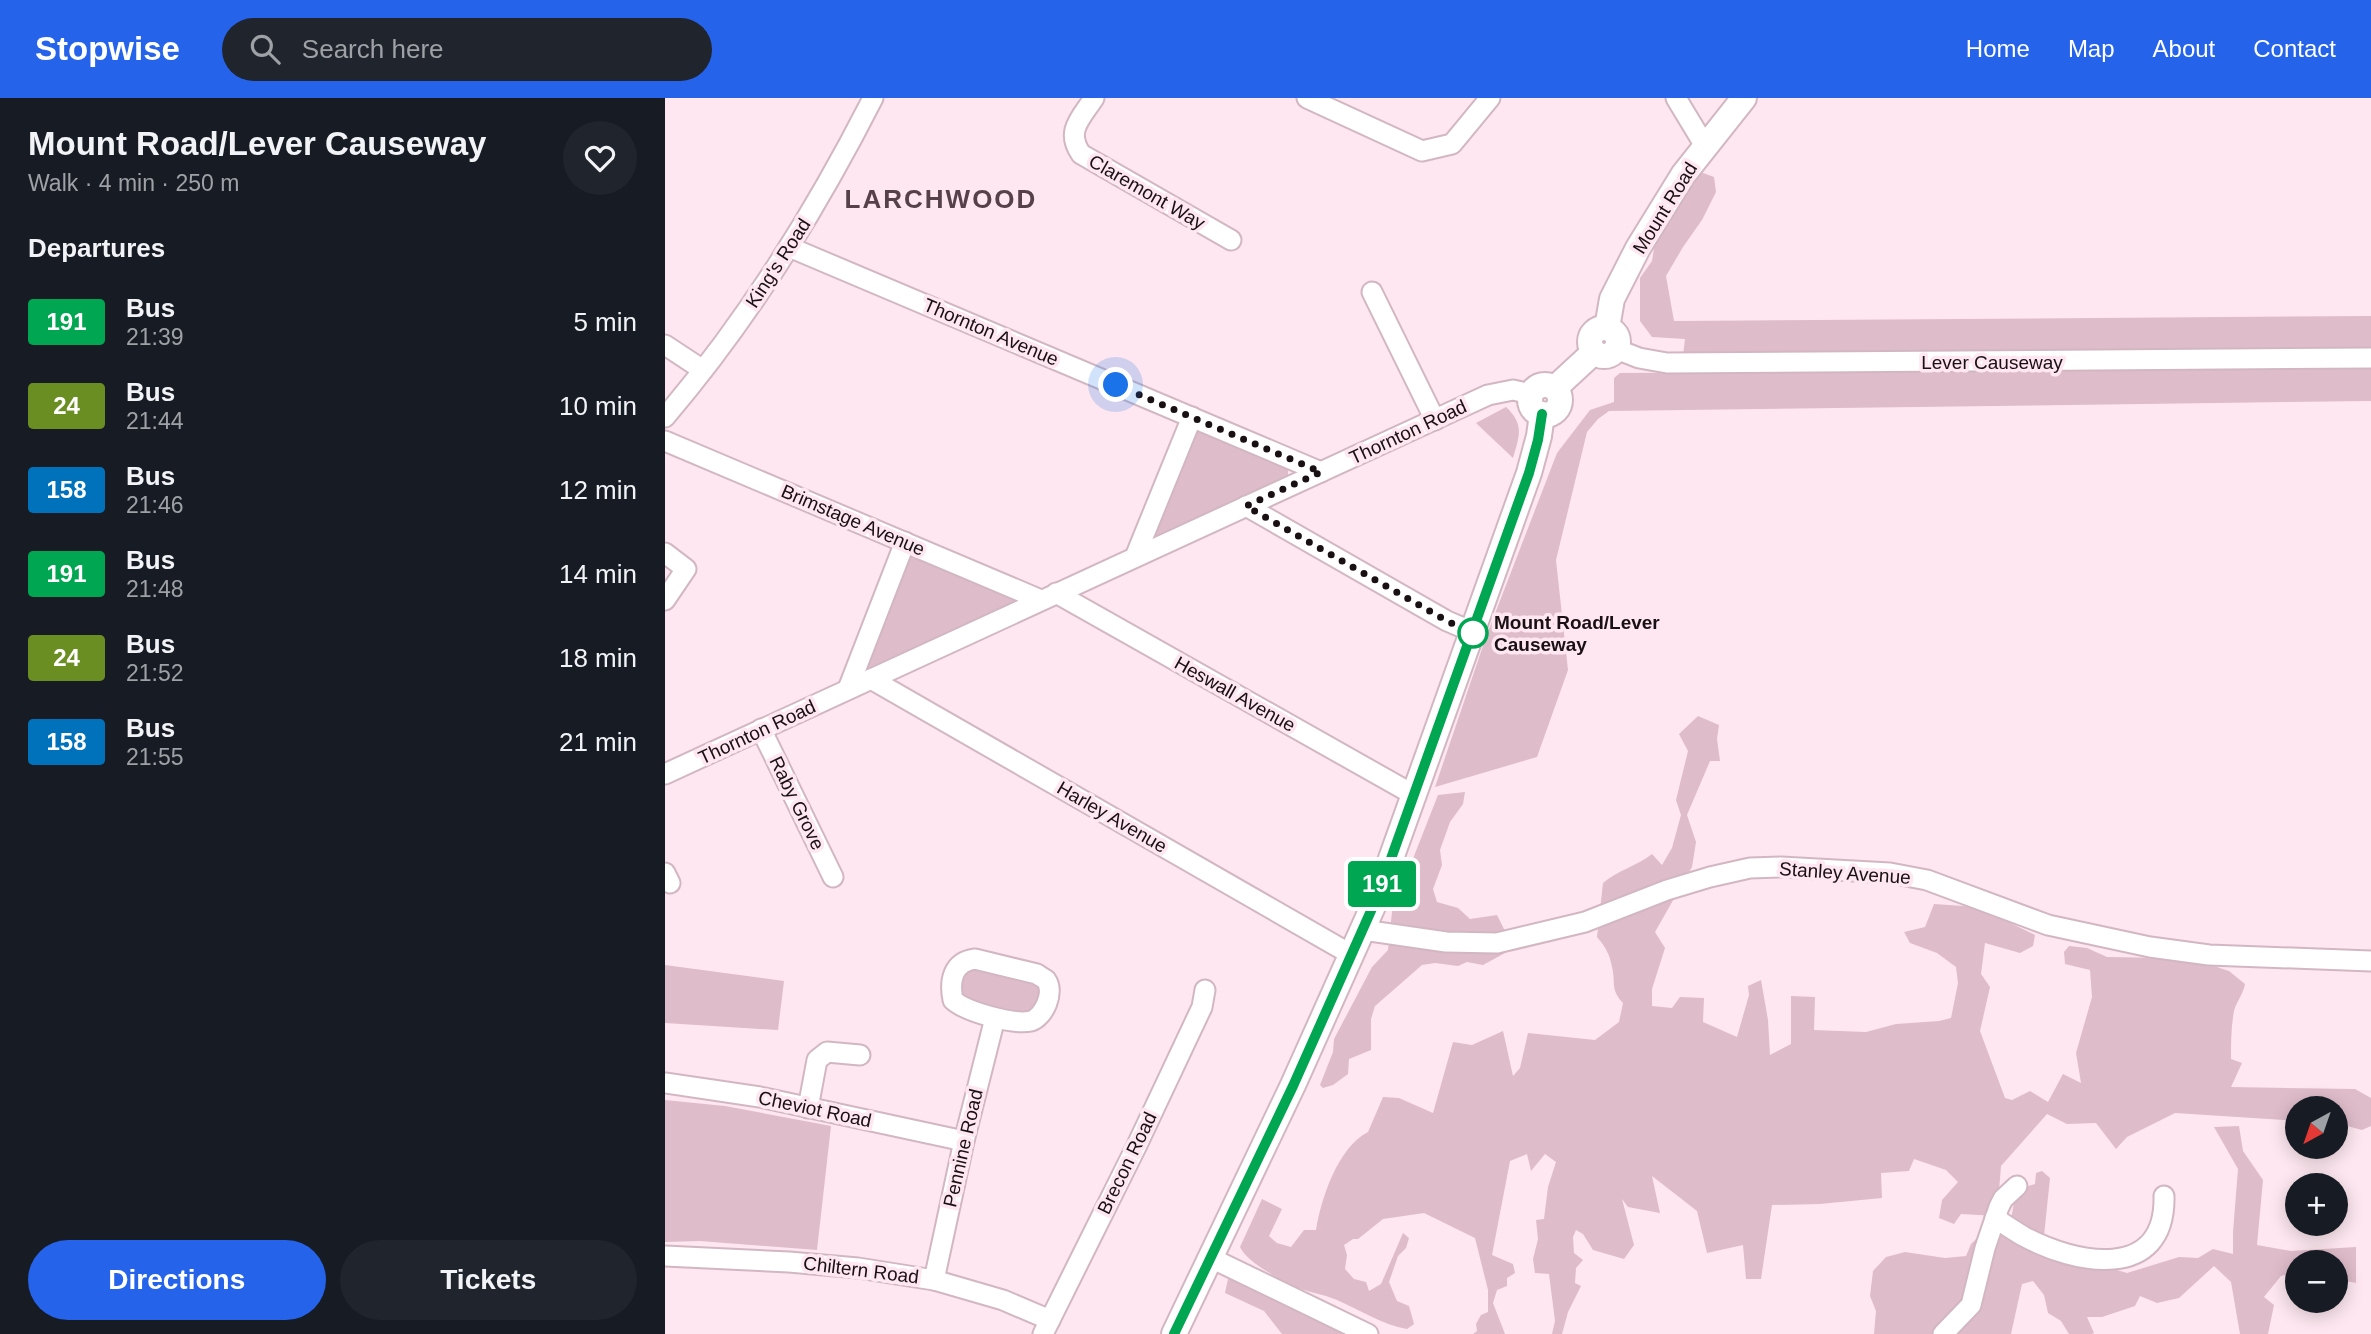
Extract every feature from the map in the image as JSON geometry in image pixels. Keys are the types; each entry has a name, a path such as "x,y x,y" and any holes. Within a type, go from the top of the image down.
{"main road":[{"name":"Mount Road","path":"1606,343 1612,299 1638,248 1683,175 1744,98"},
{"path":"1174,1334 1378,895 1529,473 1538,440 1543,399 1606,343"}],"street":[{"name":"King's Road","path":"665,417 765,286 844,155 873,98"},
{"name":"Claremont Way","path":"1094,98 1073,133 1074,144 1081,154 1231,240"},
{"path":"1307,98 1422,151 1452,144 1490,98"},
{"path":"1676,98 1705,146"},
{"name":"Thornton Avenue","path":"789,247 1321,472"},
{"path":"1372,292 1435,419"},
{"name":"Lever Causeway","path":"1606,343 1639,358 1667,363 2371,358"},
{"path":"665,345 703,370"},
{"name":"Thornton Road","path":"665,774 1488,395 1513,390 1543,399"},
{"path":"1135,557 1192,417"},
{"name":"Brimstage Avenue","path":"665,440 905,542 1049,597"},
{"path":"1246,506 1447,621 1473,632"},
{"path":"848,690 905,542"},
{"path":"665,553 686,569 665,600"},
{"name":"Heswall Avenue","path":"1049,597 1414,795"},
{"name":"Harley Avenue","path":"871,679 1352,955"},
{"name":"Raby Grove","path":"761,729 833,877"},
{"name":"Stanley Avenue","path":"1363,930 1446,942 1497,943 1585,922 1667,890 1710,877 1750,868 1781,867 1890,873 1927,880 2048,926 2150,947 2223,955 2371,961"},
{"path":"975,959 1037,974 1045,979 1049,987 1048,997 1044,1011 1035,1019 1020,1021 995,1018 959,1006 954,1000 953,979 964,960 975,959"},
{"name":"Brecon Road","path":"1047,1327 1202,1007 1205,990"},
{"name":"Pennine Road","path":"934,1280 964,1141 995,1018"},
{"path":"808,1108 817,1060 827,1052 860,1055"},
{"name":"Cheviot Road","path":"665,1083 760,1097 964,1141"},
{"path":"1943,1334 1971,1306 1995,1218 2003,1199 2017,1186"},
{"path":"1995,1218 2023,1236 2047,1246 2099,1259 2121,1259 2139,1253 2151,1241 2161,1224 2164,1196"},
{"name":"Chiltern Road","path":"665,1256 858,1268 934,1280 1003,1300 1047,1327"},
{"path":"1211,1258 1368,1334"}],"shaded area":[{"path":"1703,173 1714,177 1716,192 1702,220 1666,276 1674,321 2371,316 2371,348 1683,356 1685,339 1652,337 1640,321 1640,278 1652,261 1655,242 1664,225 1671,222 1681,193 1691,181"},
{"path":"2371,368 2371,401 1609,411 1587,432 1556,560 1568,670 1537,757 1435,787 1486,637 1557,453 1590,410 1614,402 1614,378 1620,373"},
{"path":"1506,407 1516,419 1519,430 1513,458 1476,423"},
{"path":"1196,424 1288,467 1288,475 1154,537 1151,535"},
{"path":"910,550 1015,596 1014,603 867,670 862,667"},
{"path":"1698,716 1719,725 1717,739 1720,761 1710,761 1687,815 1696,842 1692,867 1655,932 1665,948 1652,989 1652,1006 1672,1008 1680,997 1704,998 1703,1022 1737,1037 1749,995 1748,986 1761,980 1768,1020 1770,1055 1791,1044 1791,996 1815,997 1814,1030 1866,1032 1896,1024 1951,1018 1958,983 1956,967 1937,953 1910,943 1904,932 1925,927 1934,904 1978,907 2035,935 2033,946 2020,953 1985,943 1981,974 1990,987 1980,1031 2005,1098 2012,1100 2030,1091 2048,1102 2063,1074 2081,1083 2076,1053 2092,997 2090,970 2065,964 2064,952 2069,946 2087,948 2107,957 2168,958 2211,965 2229,971 2245,984 2234,1011 2231,1035 2231,1059 2242,1063 2231,1087 2355,1089 2371,1098 2371,1126 2362,1130 2349,1126 2349,1096 2285,1096 2285,1120 2175,1113 2127,1137 2116,1149 2096,1123 2067,1124 2047,1114 2001,1166 1997,1216 1961,1214 1954,1224 1939,1218 1942,1200 1958,1182 1946,1170 1914,1159 1909,1171 1881,1173 1882,1198 1772,1205 1761,1279 1746,1279 1743,1245 1707,1253 1697,1211 1652,1176 1660,1213 1628,1207 1622,1199 1634,1245 1624,1259 1593,1250 1583,1234 1576,1230 1573,1237 1574,1253 1583,1260 1576,1268 1575,1283 1581,1286 1568,1312 1562,1334 1552,1334 1555,1321 1549,1274 1535,1273 1533,1259 1538,1239 1536,1220 1544,1219 1548,1187 1556,1162 1545,1154 1531,1171 1527,1154 1510,1161 1492,1255 1513,1264 1515,1273 1507,1278 1507,1286 1497,1290 1493,1303 1505,1334 1473,1334 1477,1331 1476,1324 1481,1315 1488,1312 1488,1290 1475,1238 1424,1213 1383,1219 1358,1239 1344,1245 1347,1255 1345,1269 1354,1279 1366,1282 1369,1291 1381,1284 1403,1233 1409,1238 1406,1248 1398,1256 1389,1282 1397,1301 1409,1306 1414,1324 1407,1329 1380,1321 1332,1298 1291,1285 1255,1263 1240,1247 1262,1199 1282,1209 1269,1236 1277,1243 1291,1247 1304,1230 1316,1230 1327,1189 1340,1161 1357,1139 1368,1132 1383,1097 1399,1098 1433,1113 1453,1042 1472,1045 1503,1031 1513,1076 1520,1068 1528,1033 1595,1040 1619,1022 1623,1003 1615,990 1611,963 1605,947 1597,937 1603,883 1652,854 1662,865 1672,848 1681,815 1676,800 1688,751 1679,734"},
{"path":"1465,792 1463,804 1450,822 1440,850 1442,865 1433,889 1437,902 1458,908 1470,919 1497,915 1505,931 1505,953 1483,965 1467,962 1458,966 1435,963 1422,965 1375,1006 1371,1019 1371,1050 1349,1059 1348,1074 1333,1085 1323,1088 1320,1085 1333,1052 1334,1039 1372,967 1388,950 1392,912 1438,795"},
{"path":"665,965 784,981 778,1030 665,1023"},
{"path":"965,966 1043,984 1039,1010 1024,1016 962,999 958,981"},
{"path":"665,1100 725,1106 831,1126 817,1250 700,1241 665,1242"},
{"path":"2239,1126 2243,1151 2263,1180 2257,1245 2285,1250 2285,1275 2281,1276 2264,1297 2274,1305 2268,1334 2240,1334 2231,1282 2214,1266 2179,1298 2157,1303 2140,1296 2135,1306 2102,1317 2087,1317 2094,1333 2092,1334 2069,1334 2061,1321 2048,1313 2044,1295 2033,1281 2022,1284 2011,1334 1874,1334 1876,1311 1870,1296 1873,1271 1886,1257 1905,1252 1945,1258 1966,1256 1971,1244 1991,1225 2007,1226 2016,1190 2035,1184 2036,1173 2042,1171 2050,1178 2044,1236 2107,1267 2127,1273 2179,1257 2198,1258 2213,1249 2233,1254 2238,1169 2214,1127"},
{"path":"2356,1247 2356,1283 2348,1281 2348,1250 2307,1250"},
{"path":"1238,1278 1357,1334 1282,1334 1264,1311 1225,1293 1228,1279"}],"bus line":[{"name":"191","path":"1174,1334 1293,1086 1378,895 1529,473 1542,414"}],"place":[{"name":"Mount Road/Lever Causeway","path":"1473,633"}],"district":[{"name":"LARCHWOOD","path":"941,199"}],"route":[{"path":"1116,385 1321,472 1246,506 1447,621 1473,633"}]}
